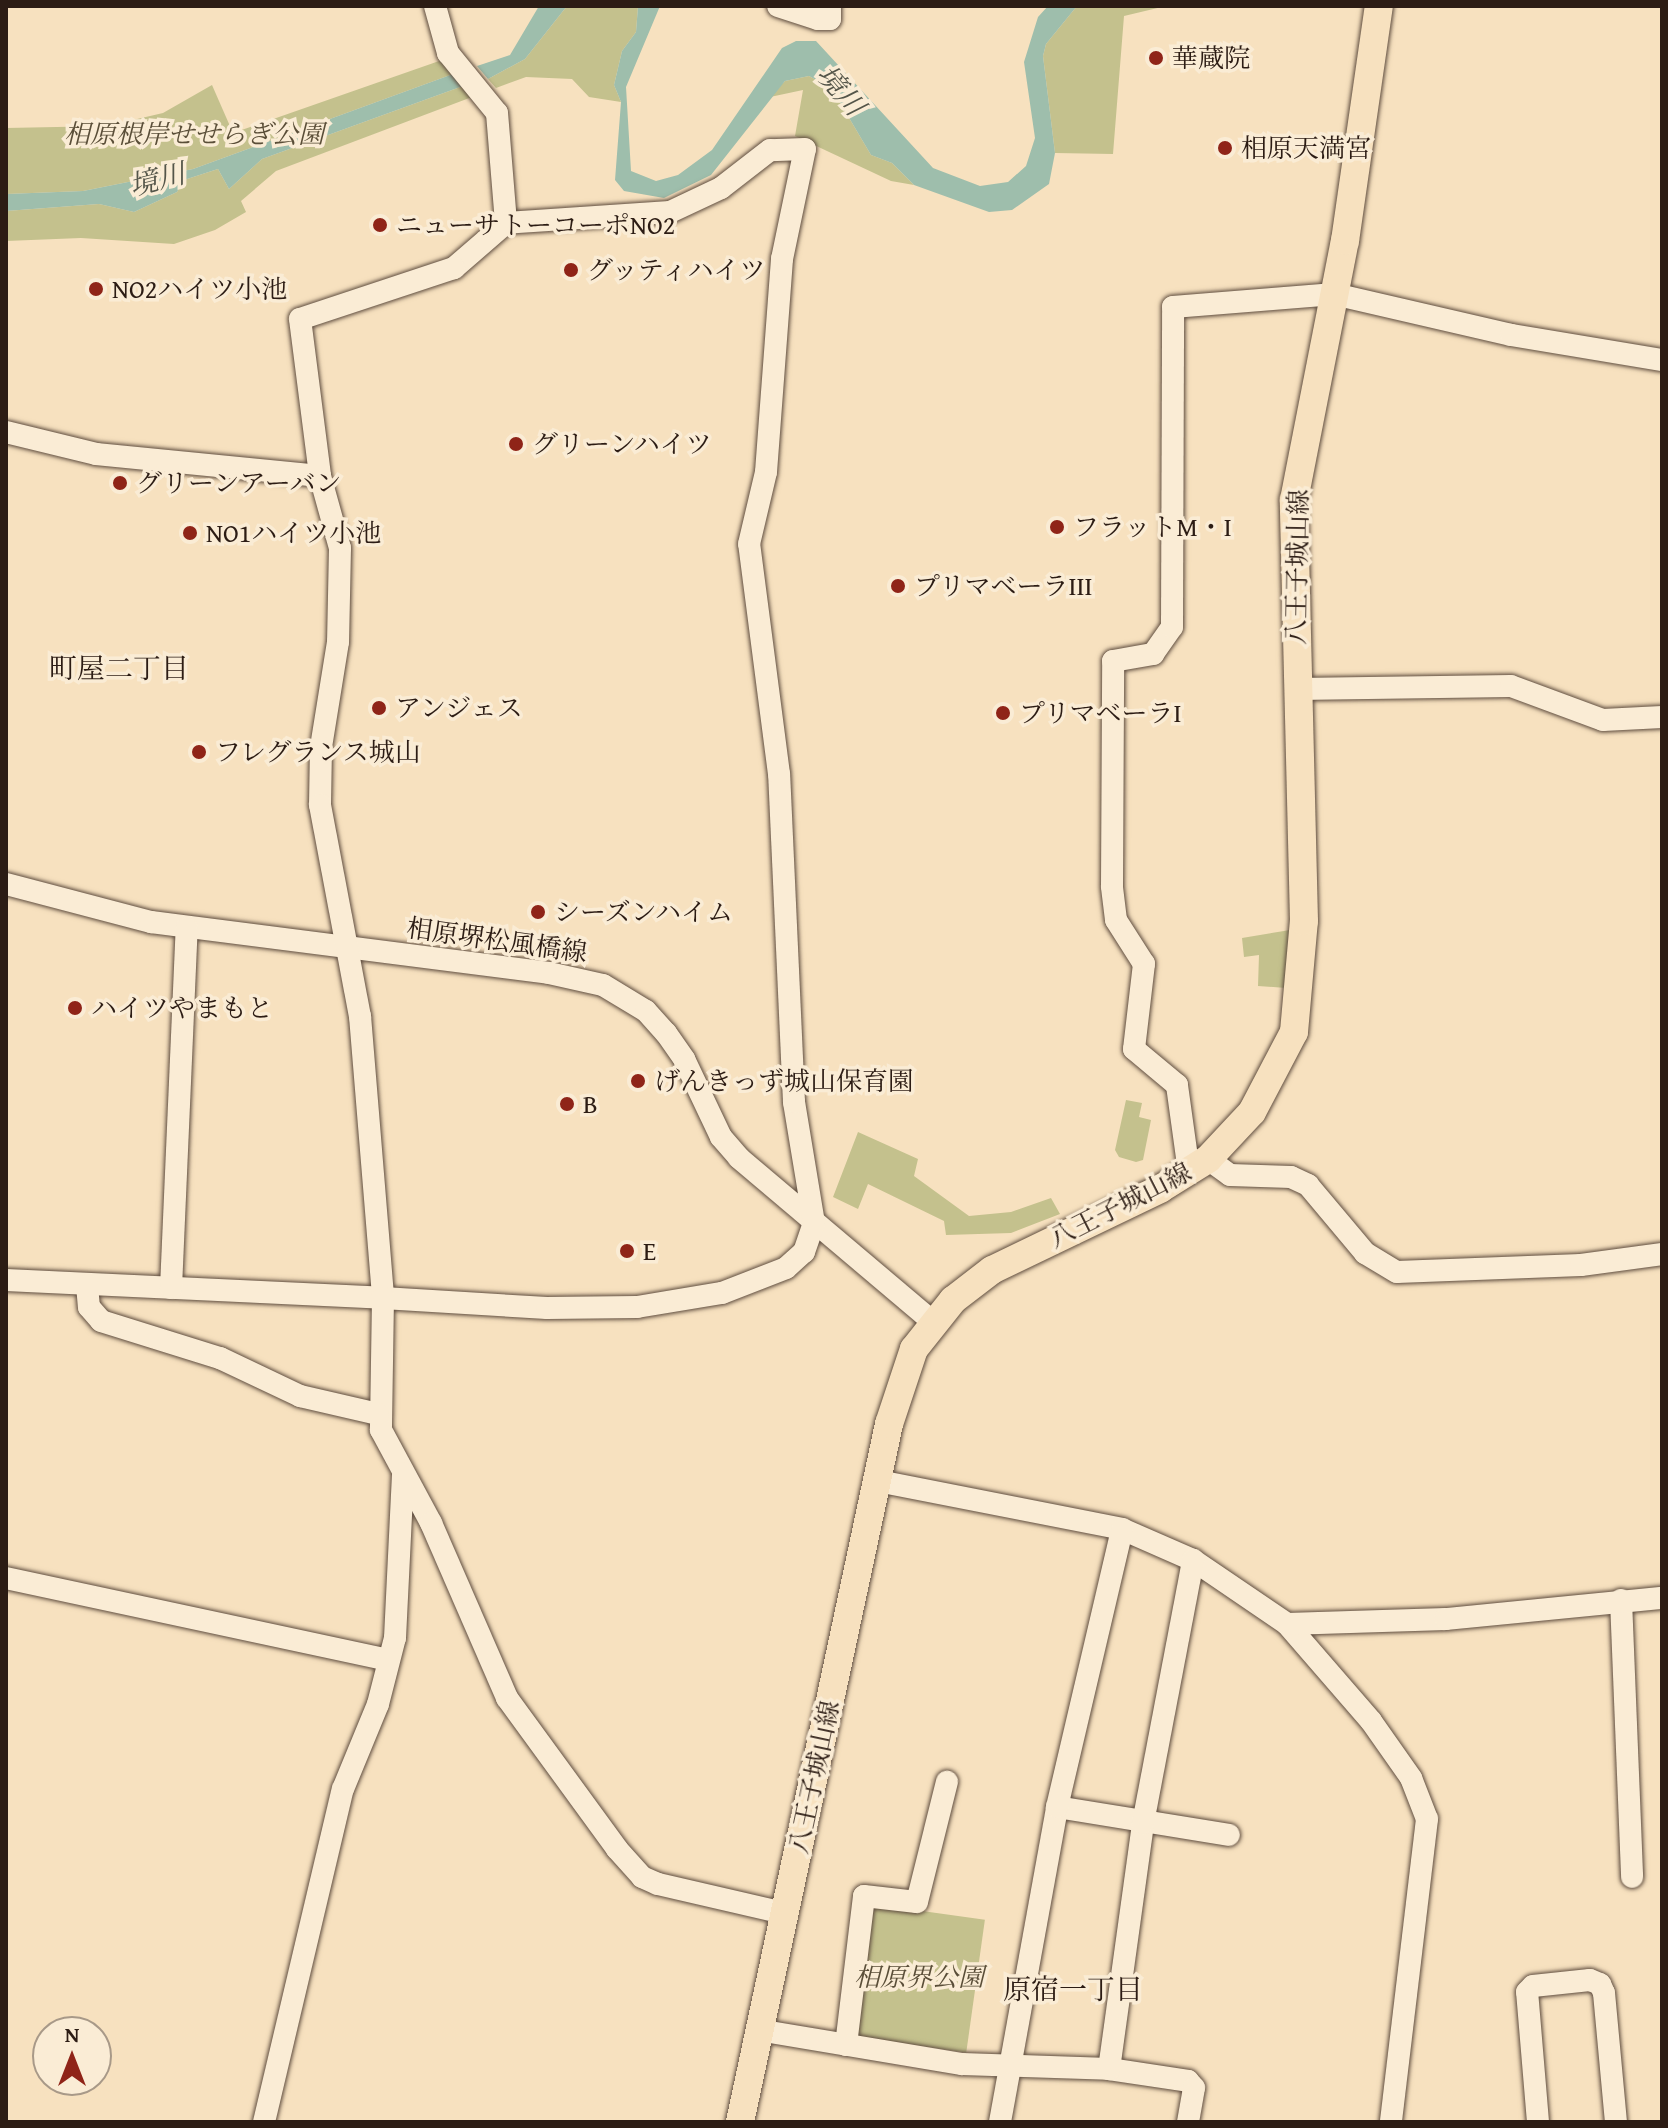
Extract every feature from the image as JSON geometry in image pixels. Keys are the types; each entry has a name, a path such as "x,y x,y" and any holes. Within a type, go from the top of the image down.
{"main road":[{"name":"八王子城山線","path":"740,2122 878,1481 901,1380 914,1349 933,1322 992,1270 1199,1166 1269,1087 1297,1017 1304,921 1294,500 1334,294 1379,6"}],"street":[{"path":"435,6 439,33 452,58 485,97 500,127 506,223"},
{"path":"778,6 818,19 830,19 830,6"},
{"path":"6,1280 383,1298 547,1308 677,1301 722,1293 786,1268 804,1252 814,1223 794,1102 779,774 749,544 766,472 782,259 805,149 758,155 721,188 670,212 506,223 454,268 300,319 320,476 334,517 341,575 338,642 321,747 320,805 344,947 360,1016 383,1298 378,1414 389,1450 403,1472 507,1698 630,1865 642,1877 680,1891 784,1913"},
{"path":"1662,360 1524,338 1334,294 1234,298 1173,307 1172,627 1153,654 1113,661 1113,907 1125,941 1144,964 1134,1049 1177,1085 1199,1166 1230,1175 1291,1177 1308,1185 1365,1253 1397,1272 1581,1265 1662,1254"},
{"path":"6,432 96,454 320,476"},
{"path":"1297,689 1511,686 1603,720 1662,717"},
{"name":"相原堺松風橋線","path":"6,884 114,915 187,928 582,978 628,997 684,1059 721,1137 814,1223 933,1322"},
{"path":"171,1288 187,928"},
{"path":"87,1285 89,1307 101,1321 220,1358 300,1396 378,1414"},
{"path":"264,2122 339,1802 378,1704 388,1660 398,1597 403,1472"},
{"path":"878,1481 1122,1529 1193,1560 1287,1624 1371,1721 1425,1803 1427,1832 1391,2122"},
{"path":"1000,2122 1057,1807 1122,1529"},
{"path":"1109,2069 1143,1823 1193,1560"},
{"path":"6,1578 388,1660"},
{"path":"1287,1624 1446,1619 1662,1598"},
{"path":"1621,1600 1632,1877"},
{"path":"846,2045 864,1896 917,1902 947,1782"},
{"path":"1057,1807 1229,1835"},
{"path":"1538,2122 1527,1992 1533,1986 1590,1980 1604,1993 1616,2122"},
{"path":"758,2030 962,2064 1109,2069 1193,2084 1188,2122"}],"green space":[{"path":"567,6 638,6 636,32 622,51 614,85 621,102 589,97 572,79 526,77 496,88 488,79 525,59"},
{"path":"1077,6 1166,6 1124,16 1113,154 1055,153 1043,56 1046,44"},
{"name":"相原根岸せせらぎ公園","path":"442,60 453,74 193,169 83,191 6,194 6,128 107,126 163,113 212,85 233,133"},
{"path":"809,76 832,89 871,155 892,163 914,185 891,181 795,136 803,90 770,97 785,81"},
{"path":"463,86 472,97 276,171 241,201 246,212 215,230 174,244 81,238 6,241 6,211 99,204 134,212 177,192 184,180 218,169 229,189 262,159"},
{"path":"1290,930 1286,988 1258,986 1259,955 1244,957 1242,938"},
{"path":"1126,1100 1142,1103 1139,1117 1151,1120 1143,1160 1136,1162 1119,1157 1115,1150"},
{"path":"858,1132 918,1159 914,1176 969,1216 1011,1212 1051,1198 1060,1214 1011,1233 946,1235 944,1221 868,1184 858,1209 833,1197"},
{"name":"相原界公園","path":"872,1904 985,1920 966,2053 853,2037"}],"water":[{"path":"539,6 567,6 525,59 488,79 477,66 510,55"},
{"name":"境川","path":"638,6 660,6 626,87 631,171 656,181 678,175 712,150 782,48 796,41 816,41 933,168 980,186 1008,182 1026,166 1035,138 1024,62 1038,17 1048,6 1077,6 1046,44 1043,56 1055,153 1049,184 1012,210 989,212 914,185 892,163 871,155 832,89 809,76 785,81 711,175 664,198 624,191 615,180 621,102 614,85 622,51 636,32"},
{"name":"境川","path":"453,74 463,86 262,159 229,189 218,169 184,180 177,192 134,212 99,204 6,211 6,194 83,191 193,169"}],"place":[{"name":"華蔵院","path":"1156,58"},
{"name":"相原天満宮","path":"1225,148"},
{"name":"ニューサトーコーポNO2","path":"380,225"},
{"name":"グッティハイツ","path":"571,270"},
{"name":"NO2ハイツ小池","path":"96,289"},
{"name":"グリーンハイツ","path":"516,444"},
{"name":"グリーンアーバン","path":"120,483"},
{"name":"フラットM・I","path":"1057,527"},
{"name":"NO1ハイツ小池","path":"190,533"},
{"name":"プリマベーラⅢ","path":"898,586"},
{"name":"アンジェス","path":"379,708"},
{"name":"プリマベーラⅠ","path":"1003,713"},
{"name":"フレグランス城山","path":"199,752"},
{"name":"シーズンハイム","path":"538,912"},
{"name":"ハイツやまもと","path":"75,1008"},
{"name":"げんきっず城山保育園","path":"638,1081"},
{"name":"B","path":"567,1104"},
{"name":"E","path":"627,1251"}],"district":[{"name":"町屋二丁目","path":"119,668"},
{"name":"原宿一丁目","path":"1073,1989"}]}
